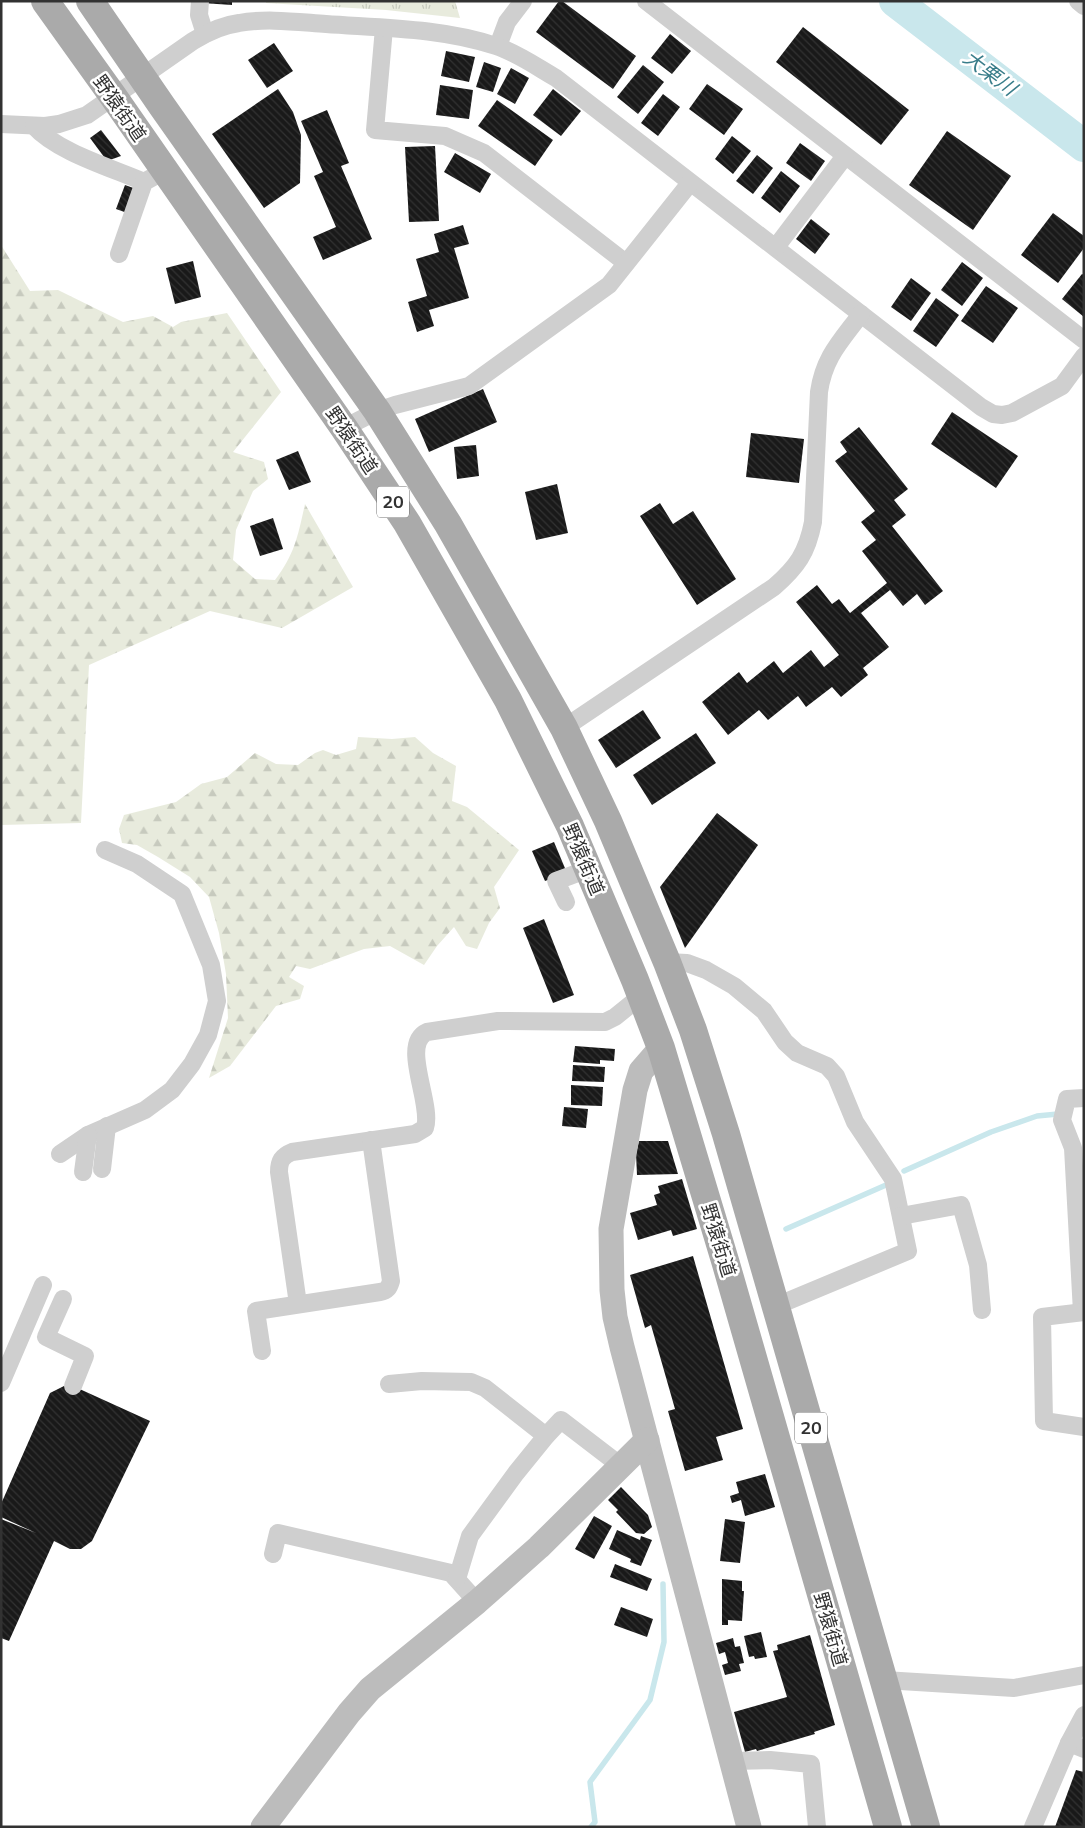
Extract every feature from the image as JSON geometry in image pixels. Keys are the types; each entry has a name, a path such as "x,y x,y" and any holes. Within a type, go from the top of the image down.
{"main road":[{"name":"野猿街道","path":"45,1 113,96 154,176 344,428 407,523 508,700 570,826 661,1048 732,1283 888,1827"},
{"name":"野猿街道","path":"90,1 377,411 448,524 564,728 612,830 693,1030 726,1134 926,1827"},
{"path":"661,1048 693,1030"},
{"path":"691,1148 697,1134 704,1128 714,1126 720,1128 726,1134"},
{"path":"849,1690 884,1680"}],"street":[{"path":"200,1 199,16 205,34"},
{"path":"498,46 507,22 523,1"},
{"path":"646,1 1084,340"},
{"path":"1078,1 1084,6"},
{"path":"1,124 44,126 75,120 86,115 205,34 238,23 269,21 451,34 498,46 556,78 981,407 993,414 1012,413 1062,386 1084,356"},
{"path":"384,28 375,130 445,136 484,153 626,263"},
{"path":"34,126 43,136 77,154 154,176 119,254"},
{"path":"776,247 845,156"},
{"path":"344,428 377,411 468,386 609,285 690,183"},
{"path":"564,728 774,587 791,572 801,558 809,541 813,522 821,375 827,360 861,314"},
{"path":"60,1154 88,1135 145,1110 172,1090 192,1064 208,1035 216,1001 211,965 182,894 137,864 105,850"},
{"path":"566,902 556,881 575,874"},
{"path":"667,962 694,965 734,986 764,1011 785,1042 797,1054 827,1066 836,1076 855,1122 893,1179 908,1251 776,1306"},
{"path":"298,1304 279,1172 281,1158 292,1152 415,1134 425,1128 427,1116 418,1073 415,1046 421,1034 498,1021 605,1022 615,1017 641,996"},
{"path":"661,1048 641,1071 635,1090 611,1229 615,1317 749,1827"},
{"path":"1084,1098 1067,1099 1062,1120 1073,1148 1083,1312 1042,1316 1044,1421 1084,1427"},
{"path":"102,1169 107,1126"},
{"path":"83,1172 88,1135"},
{"path":"262,1351 256,1310 386,1291 390,1286 391,1281 371,1140"},
{"path":"901,1216 961,1204 978,1264 982,1310"},
{"path":"1,1382 43,1285"},
{"path":"63,1299 46,1337 85,1356 73,1386"},
{"path":"389,1384 422,1381 471,1382 485,1388 546,1436"},
{"path":"457,1579 470,1536 546,1436 561,1420 621,1466"},
{"path":"263,1827 348,1713 370,1689 477,1602 539,1547 647,1440"},
{"path":"273,1554 278,1533 451,1573 477,1602"},
{"path":"884,1680 914,1680 1014,1688 1084,1675"},
{"path":"1033,1827 1076,1746 1084,1715"},
{"path":"732,1761 770,1760 811,1764 816,1827"}],"green space":[{"path":"266,1 455,1 460,18 386,10 266,3"},
{"path":"1,245 30,291 58,290 123,322 153,316 173,327 181,322 227,313 281,392 233,452 264,462 268,479 253,491 236,530 233,560 255,579 275,580 291,553 298,535 305,504 353,587 282,628 210,611 89,665 81,823 1,825"},
{"path":"358,737 392,739 415,737 433,753 456,766 452,801 467,807 519,850 494,887 500,908 489,923 477,949 466,946 454,927 437,946 424,965 390,946 364,949 310,969 296,966 289,977 304,986 300,999 276,1006 230,1066 209,1078 228,1018 226,974 219,933 209,897 190,877 158,857 137,845 122,843 119,829 124,815 176,802 201,784 227,777 255,753 276,764 298,765 315,753 323,750 336,755 356,749"}],"building":[{"path":"202,1 232,1 232,5 202,3"},
{"path":"559,1 562,1 636,56 613,89 536,32"},
{"path":"803,27 909,110 881,145 776,62"},
{"path":"670,34 691,51 672,74 651,58"},
{"path":"274,43 293,71 267,88 248,60"},
{"path":"446,51 475,57 469,82 441,76"},
{"path":"484,62 501,68 493,92 476,87"},
{"path":"643,65 664,82 638,114 617,97"},
{"path":"511,68 529,78 515,104 497,94"},
{"path":"707,84 743,109 724,135 689,109"},
{"path":"440,85 473,90 469,119 436,115"},
{"path":"278,89 293,112 301,135 300,183 264,208 212,134"},
{"path":"553,89 581,111 561,136 533,115"},
{"path":"663,94 680,107 658,136 641,123"},
{"path":"497,100 553,140 535,166 478,126"},
{"path":"327,110 349,163 341,166 372,239 323,260 313,237 336,227 314,176 323,172 301,121"},
{"path":"101,130 121,156 107,161 90,138"},
{"path":"947,131 1011,176 973,230 909,185"},
{"path":"732,136 751,151 733,174 715,159"},
{"path":"800,143 825,161 811,181 786,163"},
{"path":"435,146 439,221 409,222 405,147"},
{"path":"455,153 491,174 480,193 444,172"},
{"path":"757,155 773,168 753,194 736,181"},
{"path":"781,171 800,186 780,213 761,198"},
{"path":"125,185 139,190 130,214 116,209"},
{"path":"1053,213 1084,236 1084,248 1058,283 1021,255"},
{"path":"811,219 830,234 815,254 796,239"},
{"path":"463,225 469,244 454,248 469,298 429,310 434,326 417,332 408,302 427,296 416,259 439,252 434,234"},
{"path":"193,261 201,297 175,304 166,268"},
{"path":"962,262 983,278 962,306 941,290"},
{"path":"1082,274 1084,275 1084,317 1062,299"},
{"path":"911,278 931,293 911,321 891,307"},
{"path":"986,286 1018,308 993,343 961,321"},
{"path":"936,298 959,315 936,347 913,331"},
{"path":"483,389 497,422 429,452 415,419"},
{"path":"952,412 1018,456 996,488 931,444"},
{"path":"859,427 908,489 894,500 906,515 892,526 943,591 925,605 917,594 903,606 890,590 861,613 889,647 863,668 868,675 841,697 832,687 806,707 798,696 768,720 759,710 728,735 702,702 739,672 747,683 774,661 783,673 811,650 824,667 839,655 796,602 817,585 832,604 839,599 850,613 887,583 862,551 876,540 861,522 875,511 835,461 847,452 840,442"},
{"path":"751,433 804,439 799,483 746,477"},
{"path":"476,445 479,476 457,479 454,447"},
{"path":"298,451 311,482 289,490 276,460"},
{"path":"557,484 568,533 536,540 525,492"},
{"path":"660,503 673,524 693,511 736,579 697,605 640,516"},
{"path":"273,518 283,549 260,556 250,526"},
{"path":"643,710 661,738 616,768 598,740"},
{"path":"696,733 716,763 652,805 633,775"},
{"path":"717,813 758,845 685,948 660,887"},
{"path":"554,842 567,873 545,881 532,851"},
{"path":"544,919 574,995 553,1003 523,928"},
{"path":"575,1046 615,1049 614,1061 600,1060 600,1064 573,1062"},
{"path":"573,1065 605,1067 604,1082 572,1081"},
{"path":"571,1085 603,1087 602,1106 571,1105"},
{"path":"564,1107 588,1109 586,1128 562,1126"},
{"path":"639,1141 668,1141 678,1174 637,1175 636,1154"},
{"path":"682,1179 697,1229 673,1236 671,1230 638,1240 630,1213 657,1205 654,1195 660,1193 658,1186"},
{"path":"693,1256 743,1429 716,1437 723,1460 685,1471 668,1411 675,1409 651,1325 645,1328 630,1275"},
{"path":"64,1386 73,1386 150,1421 92,1541 81,1549 70,1549 54,1541 9,1641 1,1638 1,1519 36,1533 1,1517 1,1504 50,1393"},
{"path":"765,1474 775,1507 745,1516 741,1500 732,1503 730,1496 739,1493 736,1482"},
{"path":"621,1487 648,1515 652,1527 644,1534 636,1533 616,1512 618,1510 608,1500"},
{"path":"594,1516 612,1526 594,1559 575,1549"},
{"path":"725,1519 745,1522 740,1563 720,1561"},
{"path":"617,1530 640,1540 641,1536 652,1540 641,1566 630,1562 631,1559 609,1549"},
{"path":"615,1564 652,1579 647,1591 610,1577"},
{"path":"722,1579 742,1581 742,1591 744,1591 742,1621 728,1620 728,1625 722,1625"},
{"path":"621,1607 653,1619 647,1637 614,1625"},
{"path":"761,1632 767,1657 755,1659 754,1656 749,1657 744,1636"},
{"path":"810,1635 835,1725 814,1732 815,1734 757,1751 756,1749 745,1752 734,1712 787,1697 773,1651 778,1650 777,1645"},
{"path":"733,1638 735,1647 740,1646 744,1663 739,1664 741,1671 725,1675 722,1665 728,1663 725,1652 719,1654 716,1643"},
{"path":"1076,1770 1084,1772 1084,1827 1055,1827"}],"waterway":[{"name":"大栗川","path":"895,1 1084,146"},
{"path":"904,1171 991,1132 1037,1116 1058,1114"},
{"path":"786,1229 886,1185"},
{"path":"591,1827 595,1822 590,1782 650,1700 664,1642 663,1584"}]}
